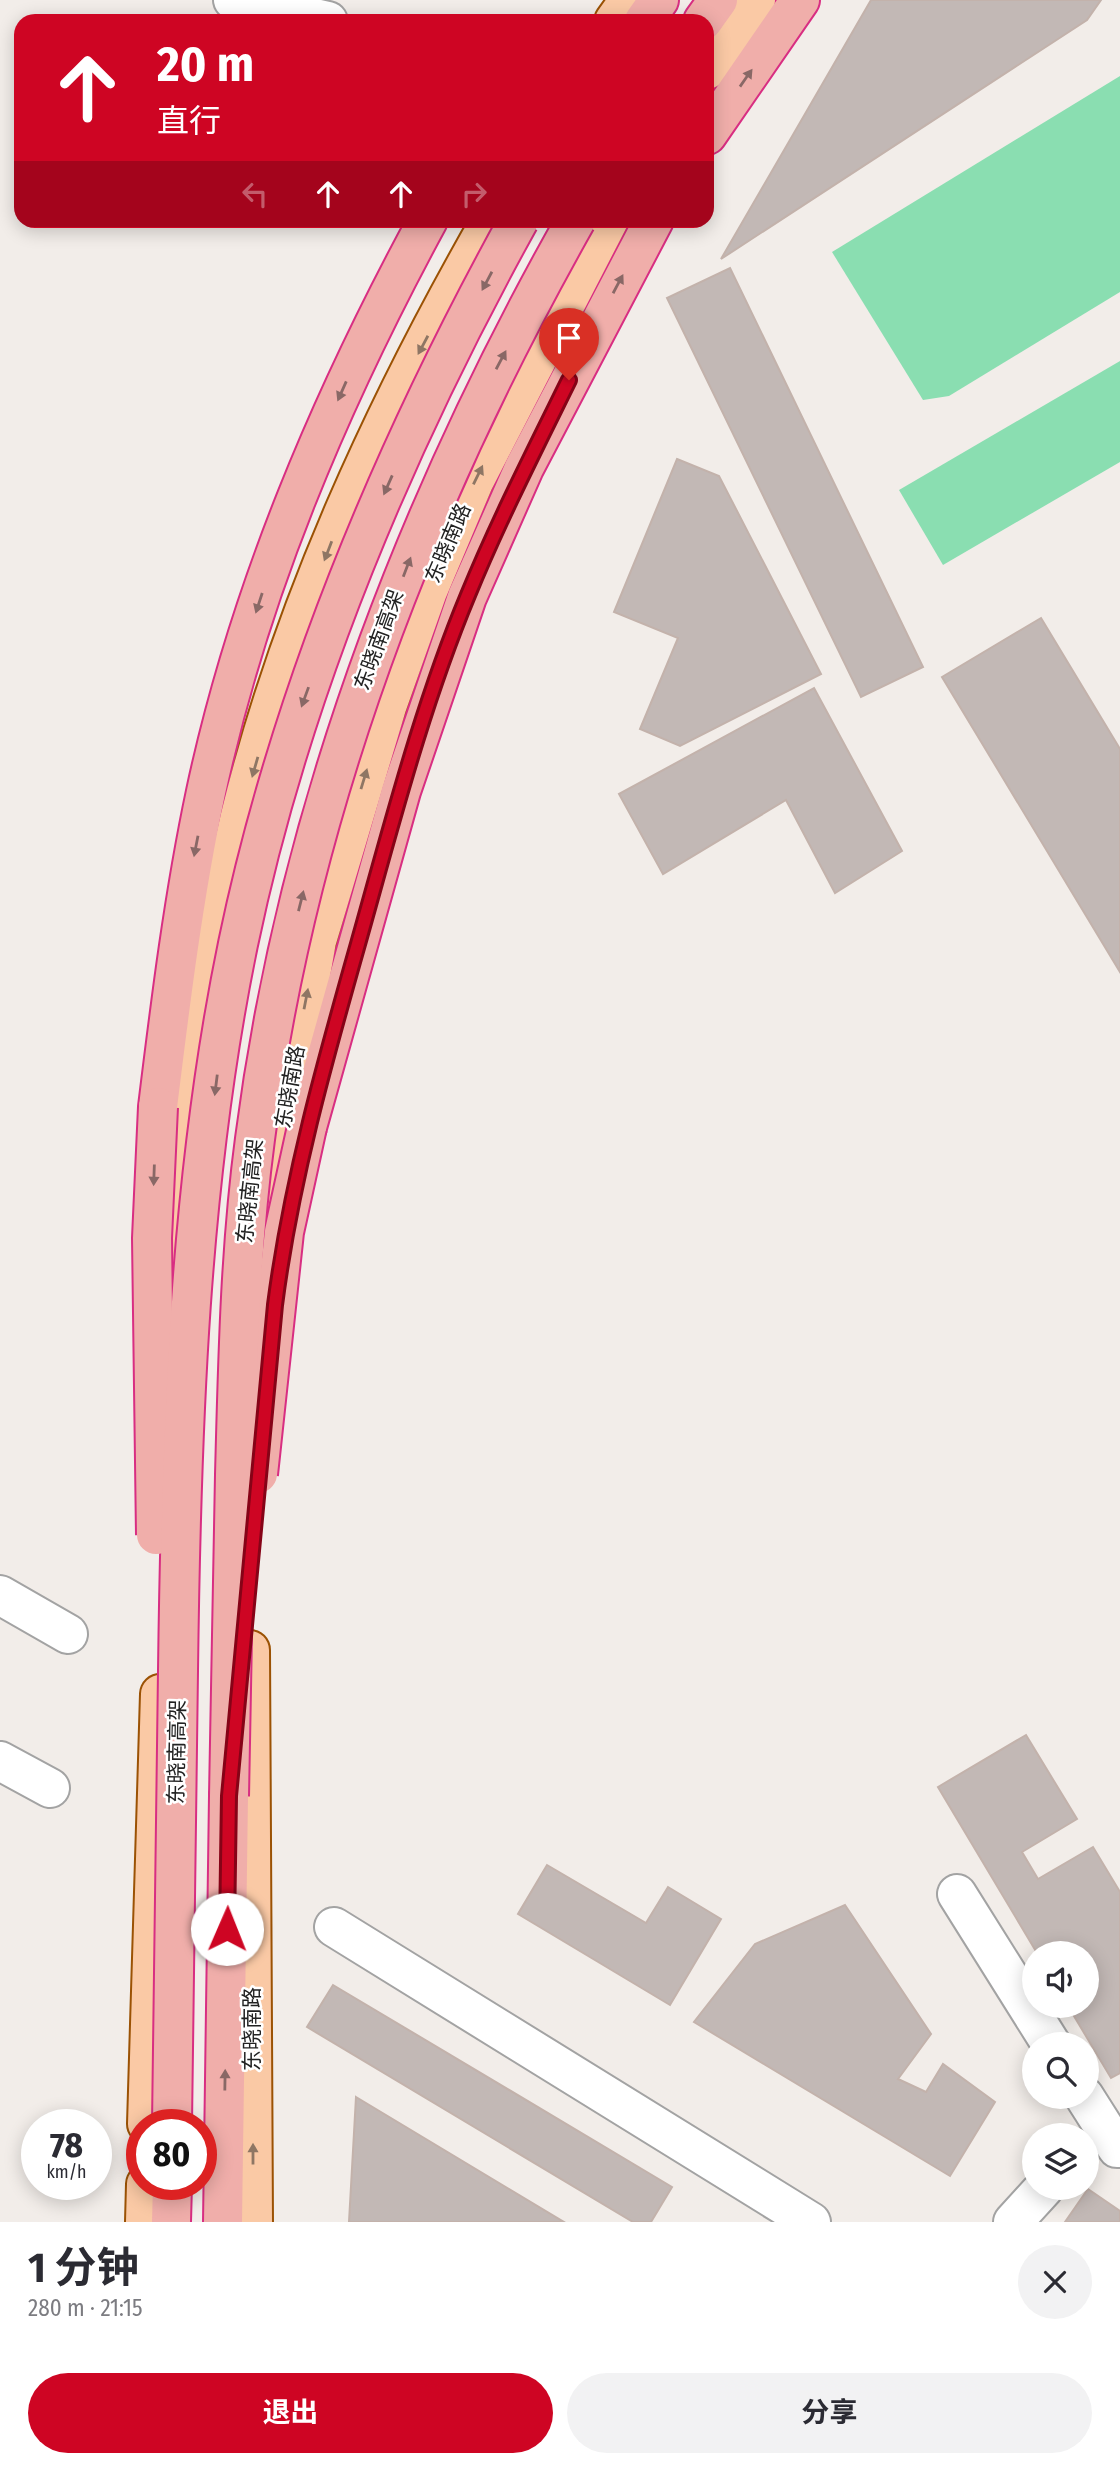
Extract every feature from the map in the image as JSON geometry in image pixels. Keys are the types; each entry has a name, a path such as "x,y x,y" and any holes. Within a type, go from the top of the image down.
{"highway":[{"path":"714,125 800,0"},
{"path":"162,2109 152,1238 158,1107 178,946 206,791 246,643 279,542 353,367 424,228"},
{"name":"东晓南高架","path":"172,2109 180,1517 194,1269 226,1007 253,879 280,774 339,602 421,412 515,228"},
{"name":"东晓南高架","path":"223,2222 229,1796 242,1273 255,1137 282,985 316,838 361,688 419,534 492,378 572,228"},
{"path":"229,1796 275,1305 284,1232 307,1127 401,791 467,597 524,468 650,228"},
{"path":"163,2200 163,2222"},
{"path":"171,2222 172,2200"}],"main road":[{"path":"714,60 756,0"},
{"path":"147,2109 172,1287 188,1107 200,1022 240,816 300,623 333,539 395,398 487,228"},
{"name":"东晓南路","path":"253,2222 250,1610 257,1335 269,1213 296,1050 317,942 346,838 387,707 428,591 474,482 605,228"},
{"path":"145,2222 146,2200"}],"street":[{"path":"233,0 296,14"},
{"path":"0,1595 68,1634"},
{"path":"0,1761 50,1788"},
{"path":"957,1894 1043,2032"},
{"path":"334,1927 811,2222"},
{"path":"1013,2222 1033,2200"}],"green space":[{"path":"1120,76 1120,292 949,396 923,400 832,252"},
{"path":"1120,361 1120,462 943,565 899,490"}],"building":[{"path":"871,0 1101,0 1087,20 721,259"},
{"path":"730,268 923,667 861,697 667,298"},
{"path":"677,459 719,476 821,674 680,746 640,729 678,638 614,612"},
{"path":"1041,618 1120,749 1120,972 942,677"},
{"path":"814,688 902,851 835,893 786,800 663,874 619,794"},
{"path":"1026,1735 1077,1819 1022,1852 1038,1879 1093,1847 1120,1892 1120,2073 1111,2078 1099,2058 1099,2032 1084,2032 1075,2018 1099,2018 1099,1941 1030,1941 938,1787"},
{"path":"547,1865 646,1923 668,1887 721,1919 670,2005 518,1914"},
{"path":"845,1905 931,2034 898,2079 926,2092 943,2064 995,2102 950,2176 694,2022 755,1944"},
{"path":"333,1985 672,2187 651,2222 633,2222 307,2027"},
{"path":"356,2097 564,2222 349,2222"},
{"path":"1099,2197 1120,2211 1120,2222 1065,2222 1080,2200 1099,2200"}],"route":[{"path":"227,1929 229,1796 275,1305 284,1232 307,1127 401,791 442,664 496,530 569,380"}]}
